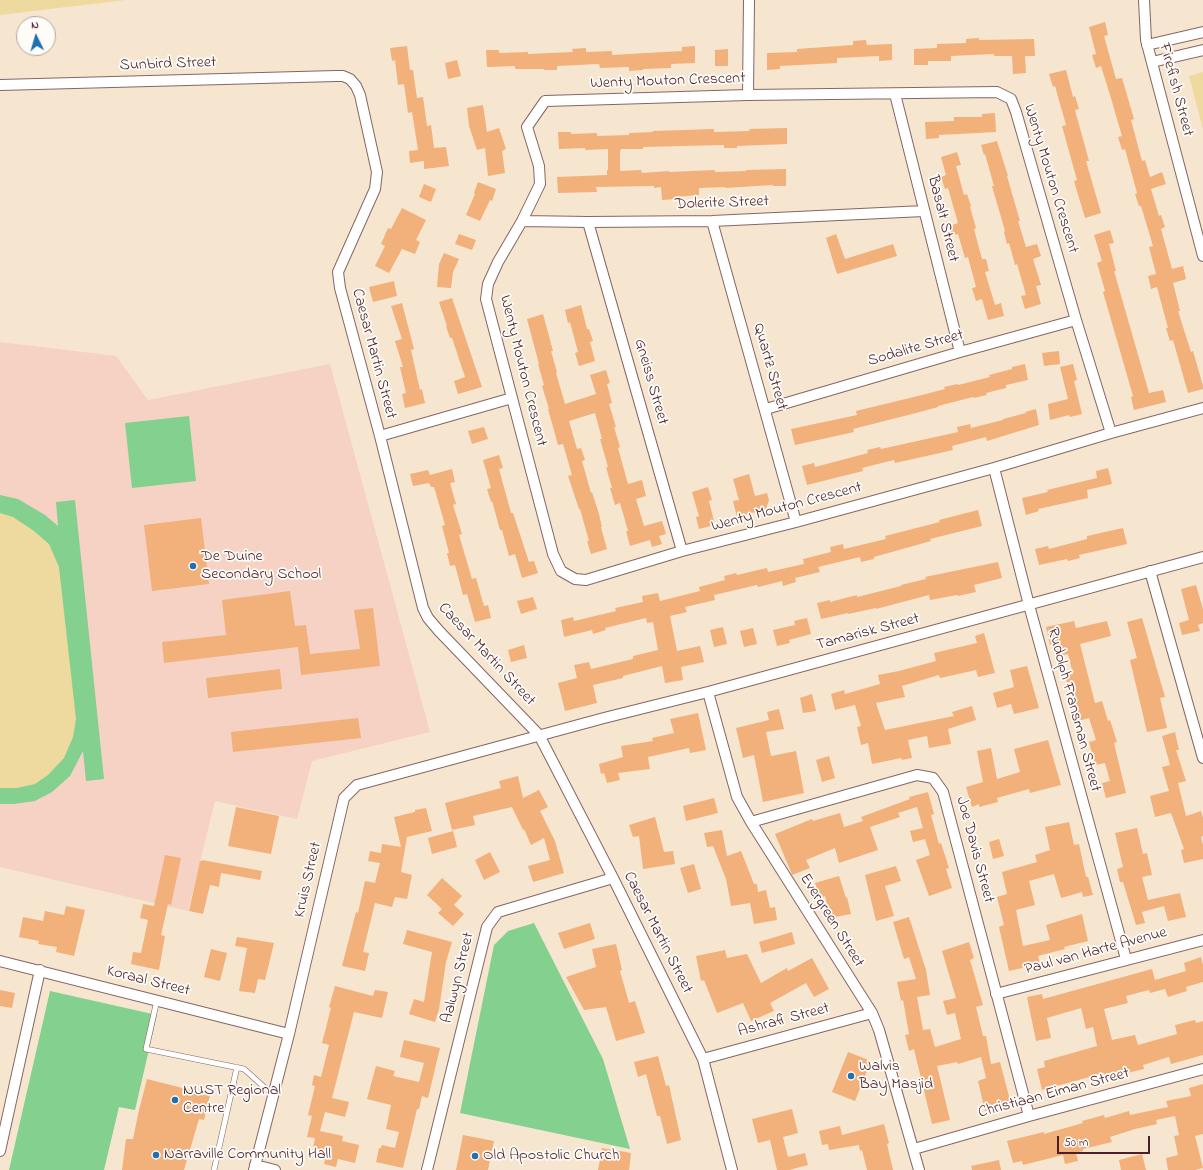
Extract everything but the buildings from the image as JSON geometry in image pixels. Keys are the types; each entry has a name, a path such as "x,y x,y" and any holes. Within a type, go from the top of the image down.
{"street":[{"path":"748,95 749,0"},
{"name":"Firefish Street","path":"1144,0 1147,45 1203,256"},
{"path":"1147,45 1203,32"},
{"path":"1152,62 1203,50"},
{"name":"Sunbird Street","path":"0,85 336,76"},
{"name":"Caesar Martin Street","path":"336,76 343,76 350,79 356,86 360,95 376,172 375,189 338,272 340,288 380,436 423,608 428,618 539,735 613,878 703,1059 732,1170"},
{"name":"Wenty Mouton Crescent","path":"1110,433 1016,112 1011,99 998,92 748,95 545,101 527,128 539,166 540,184 522,221 498,262 488,284 486,299 553,554 561,571 575,579 586,580 682,551 796,522 994,468 1110,433 1203,408"},
{"name":"Basalt Street","path":"895,94 960,352"},
{"name":"Dolerite Street","path":"522,221 712,221 924,211"},
{"name":"Quartz Street","path":"712,221 766,409 796,522"},
{"name":"Gneiss Street","path":"588,222 682,551"},
{"name":"Sodalite Street","path":"766,409 960,352 1076,320"},
{"path":"380,436 512,398"},
{"name":"Rudolph Fransman Street","path":"994,468 1029,605 1126,959"},
{"name":"Tamarisk Street","path":"539,735 708,692 1203,557"},
{"path":"1150,571 1203,758"},
{"name":"Evergreen Street","path":"708,692 737,797 751,822 872,1013 879,1030 919,1170"},
{"name":"Kruis Street","path":"255,1168 289,1034 344,798 357,785 539,735"},
{"name":"Joe Davis Street","path":"751,822 917,775 933,778 943,792 1029,1116"},
{"name":"Aalwyn Street","path":"426,1170 487,927 498,912 613,878"},
{"name":"Paul van Harte Avenue","path":"996,994 1203,940"},
{"name":"Koraal Street","path":"0,961 289,1034"},
{"path":"0,1151 4,1118 40,970"},
{"name":"Ashrafi Street","path":"703,1059 872,1013"},
{"name":"Christiaan Eiman Street","path":"914,1149 1203,1069"},
{"path":"255,1168 275,1170"}],"lane":[{"path":"157,1000 146,1049 244,1069 273,1095"},
{"path":"214,1170 237,1067"}],"shaded area":[{"name":"De Duine Secondary School","path":"0,342 116,356 148,400 330,364 430,732 312,761 297,819 215,801 188,911 0,867"}],"green space":[{"path":"189,416 196,481 132,488 125,423"},
{"path":"0,495 18,499 45,515 58,526 56,502 75,500 104,779 86,781 83,751 70,776 52,792 35,801 14,804 0,804"},
{"path":"534,923 603,1059 630,1149 460,1113 494,945 508,931"},
{"path":"50,991 157,1015 135,1110 119,1107 104,1170 9,1170"}],"sand":[{"path":"0,0 126,0 0,15"},
{"path":"1203,72 1203,129 1189,76"},
{"path":"0,513 13,517 34,531 49,544 59,567 76,719 73,737 64,758 48,775 35,784 17,788 0,788"}],"place":[{"name":"De Duine Secondary School","path":"193,566"},
{"name":"Walvis Bay Masjid","path":"851,1076"},
{"name":"NUST Regional Centre","path":"175,1100"},
{"name":"Narraville Community Hall","path":"156,1155"},
{"name":"Old Apostolic Church","path":"475,1156"}]}
